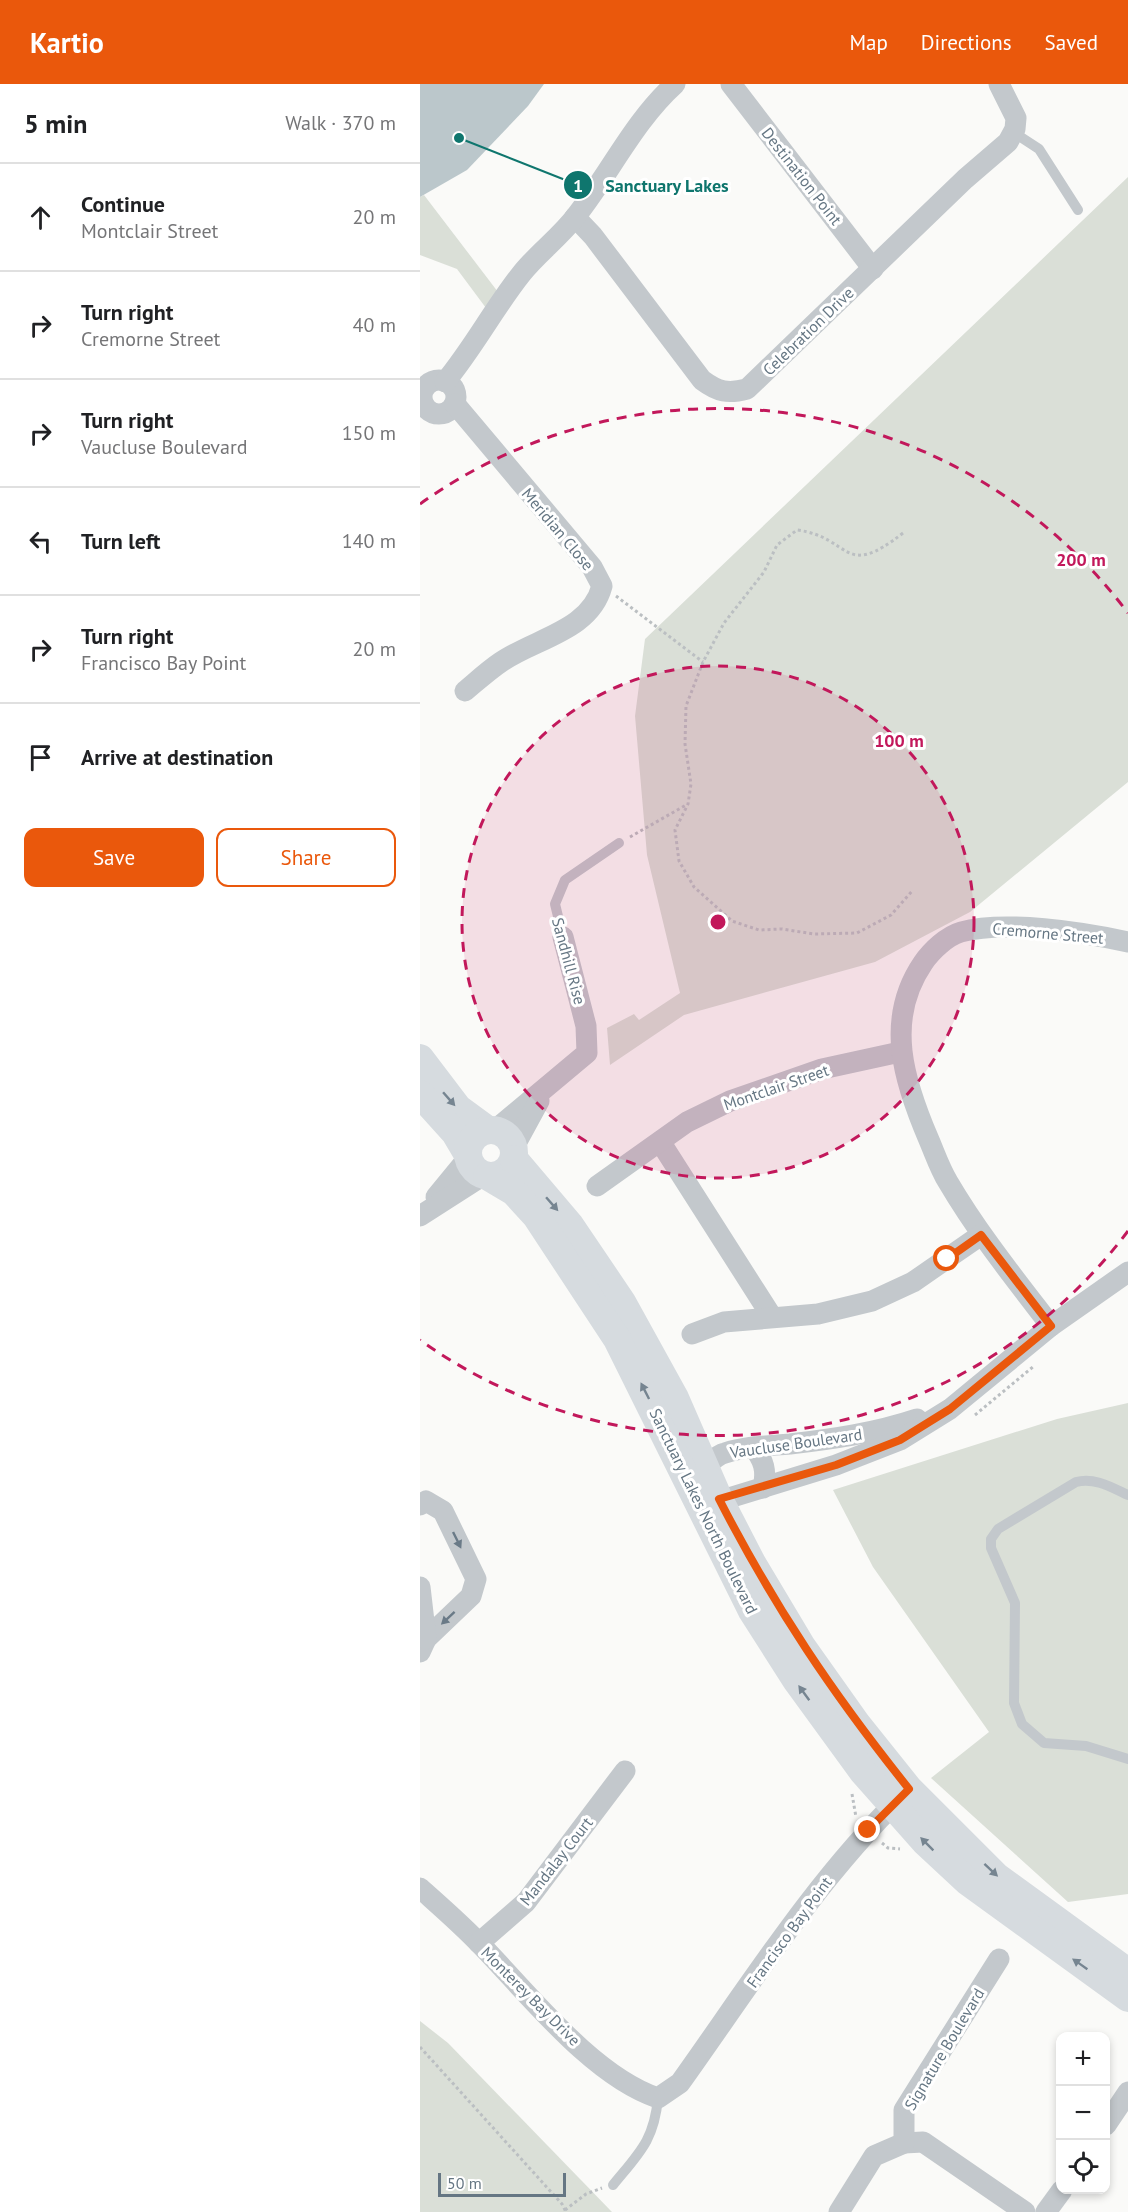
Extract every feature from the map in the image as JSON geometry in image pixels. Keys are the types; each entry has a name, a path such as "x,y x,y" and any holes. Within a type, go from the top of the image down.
{"street":[{"path":"420,428 435,398 468,354 497,305 517,279 575,217 636,127 675,84"},
{"name":"Destination Point","path":"731,84 873,269"},
{"path":"999,84 1016,118 1013,132"},
{"name":"Celebration Drive","path":"575,217 600,245 702,380 714,389 730,393 747,388 766,373 965,179 1008,142 1013,132"},
{"name":"Meridian Close","path":"435,398 467,421 587,561 602,586 597,602 582,618 501,662 465,691"},
{"name":"Cremorne Street","path":"1051,1326 981,1235 946,1179 914,1106 900,1052 903,1007 913,977 930,952 958,932 992,926 1099,936 1128,942"},
{"name":"Sandhill Rise","path":"503,1141 545,1090 587,1053 586,1026 563,936"},
{"name":"Montclair Street","path":"597,1186 662,1143 687,1122 730,1101 822,1069 900,1052"},
{"name":"Sanctuary Lakes North Boulevard","path":"420,1058 458,1108 503,1141 570,1225 622,1302 675,1398 694,1474"},
{"name":"Sanctuary Lakes North Boulevard","path":"420,1094 455,1133 477,1166 510,1189 526,1204 583,1287 694,1474 709,1504 732,1574 773,1646 829,1727 900,1798 996,1876 1128,1972"},
{"path":"476,1136 503,1141 506,1171 477,1166 476,1136"},
{"path":"662,1143 772,1317"},
{"path":"421,1215 477,1166"},
{"path":"692,1334 724,1322 818,1314 872,1301 913,1282 981,1235"},
{"name":"Vaucluse Boulevard","path":"709,1504 836,1465 900,1440 950,1409 1051,1326 1128,1272"},
{"name":"Vaucluse Boulevard","path":"694,1474 717,1456 753,1447 851,1437 892,1428 950,1409"},
{"path":"753,1447 762,1457 766,1474 763,1488"},
{"path":"420,1505 426,1501 443,1511 476,1579 471,1596 423,1645"},
{"path":"420,1587 423,1645"},
{"name":"Mandalay Court","path":"479,1943 526,1902 625,1771"},
{"name":"Sanctuary Lakes North Boulevard","path":"900,1798 968,1882 1128,1998"},
{"name":"Francisco Bay Point","path":"658,2098 680,2084 815,1894 900,1798"},
{"name":"Monterey Bay Drive","path":"420,1888 479,1943 564,2033 639,2091 658,2098"},
{"name":"Signature Boulevard","path":"904,2143 904,2110 999,1959"},
{"path":"1110,2119 1128,2092"},
{"path":"839,2212 874,2156 904,2143 923,2142 1024,2212"},
{"path":"1046,2212 1059,2194"}],"lane":[{"path":"1013,132 1039,149 1078,210"},
{"name":"Sandhill Rise","path":"563,936 555,904 565,880 619,843"},
{"path":"1128,1495 1089,1480 1076,1482 998,1529 991,1539 991,1548 1016,1602 1014,1703 1022,1724 1035,1738 1044,1743 1086,1746 1128,1759"},
{"path":"613,2185 648,2142 656,2119 658,2098"}],"path":[{"path":"903,533 880,551 855,556 837,548 818,533 797,530 777,545 764,572 724,623 703,662 686,706 685,744 692,784 688,804 675,830 679,861 694,887 732,921 759,930 783,929 814,934 857,933 891,915 913,890"},
{"path":"602,586 703,662"},
{"path":"619,843 688,804"},
{"path":"420,2047 565,2211 586,2194 613,2185"}],"shaded area":[{"path":"420,84 544,84 528,106 467,170 420,197"},
{"path":"1128,177 1128,782 970,912 875,962 684,1015 610,1065 607,1028 634,1014 639,1020 680,993 647,855 635,716 645,639"},
{"path":"424,195 498,292 486,308 457,269 420,255 420,197"},
{"path":"1128,1403 1128,1894 1068,1902 931,1778 989,1732 873,1567 833,1490 1057,1419"},
{"path":"420,2021 448,2043 612,2212 420,2212"}],"place":[{"name":"Sanctuary Lakes","path":"459,138"}],"route":[{"path":"868,1830 909,1789 857,1724 801,1645 752,1563 719,1499 750,1492 836,1465 900,1440 950,1409 1051,1326 981,1235 947,1259"}]}
